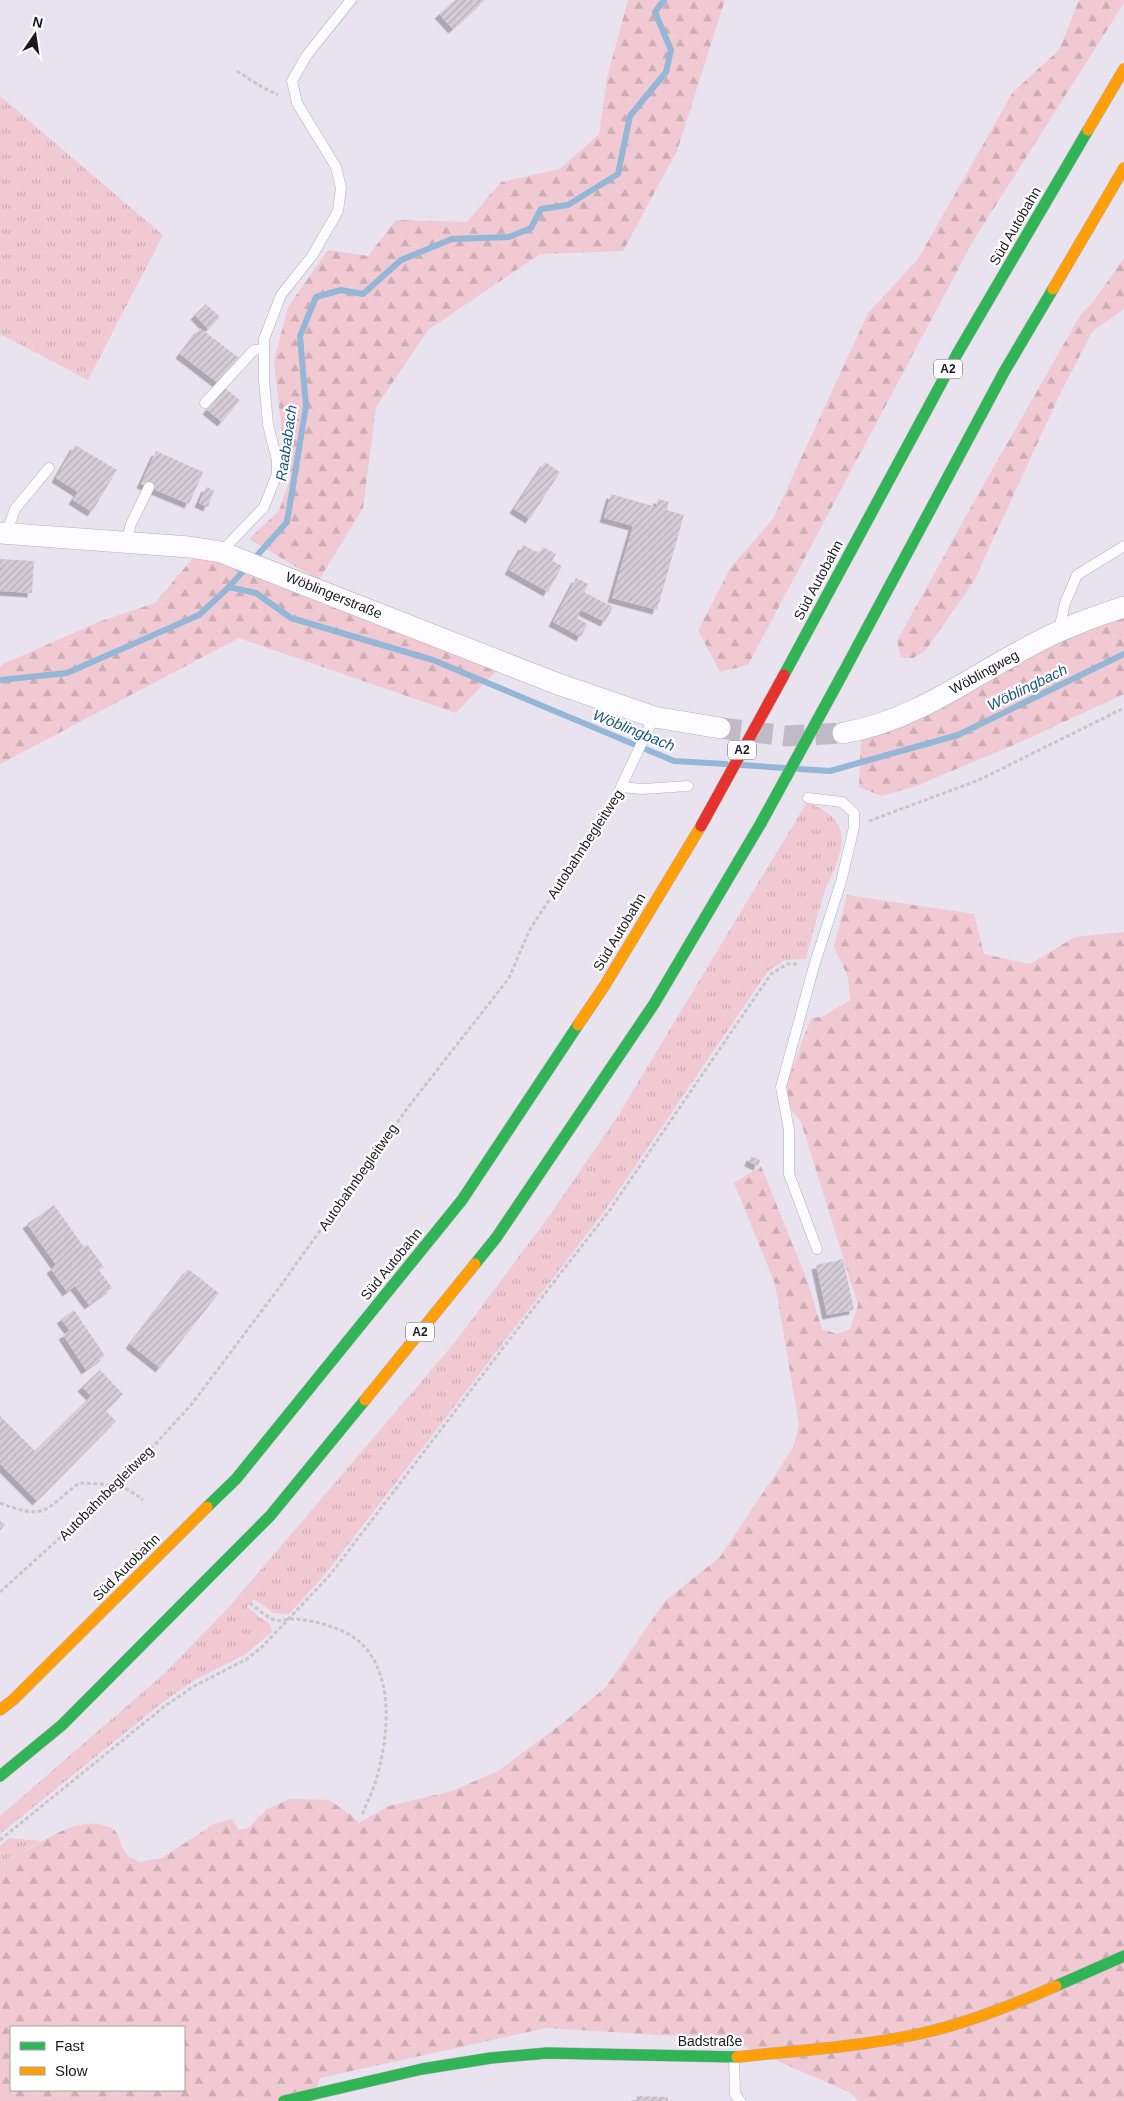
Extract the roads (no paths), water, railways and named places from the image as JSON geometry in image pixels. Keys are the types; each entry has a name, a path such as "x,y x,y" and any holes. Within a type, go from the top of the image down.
{"main road":[{"name":"Süd Autobahn","path":"0,1710 13,1700 236,1478 462,1200 605,985 701,826 956,354 1124,69"},
{"name":"A2","path":"0,1776 62,1725 270,1516 496,1238 654,1004 761,823 1004,372 1124,168"},
{"name":"Badstraße","path":"284,2101 432,2068 490,2058 547,2053 734,2057 862,2044 923,2032 971,2019 1029,1998 1124,1956"}],"street":[{"name":"Wöblingerstraße","path":"3,533 126,542 229,555 652,720"},
{"name":"Wöblingweg","path":"843,733 885,722 925,705 1059,631 1124,607"},
{"path":"652,720 720,728"}],"lane":[{"path":"229,555 264,507 277,474 277,460 267,416 264,380 264,339 281,295 312,256 338,211 342,188 336,167 297,103 292,81 307,55 351,0"},
{"path":"205,403 254,350 264,349"},
{"path":"3,533 14,509 49,468"},
{"path":"126,542 131,524 149,487"},
{"path":"1059,631 1065,603 1077,575 1124,546"},
{"name":"Autobahnbegleitweg","path":"652,720 622,788 642,789 688,786"},
{"path":"808,798 842,802 854,812 854,827 841,882 814,966 781,1087 789,1130 789,1174 817,1249"},
{"path":"734,2057 735,2094 740,2101"},
{"path":"342,2101 344,2087"}],"waterway":[{"name":"Raababach","path":"0,680 67,673 199,615 229,587 287,522 306,406 300,336 316,297 341,290 363,294 401,260 452,239 509,237 531,228 541,209 568,205 618,174 630,116 666,72 671,50 655,12 664,0"},
{"name":"Wöblingbach","path":"229,587 256,593 291,618 433,660 674,761 726,764"},
{"name":"Wöblingbach","path":"799,769 830,771 958,735 1124,654"},
{"name":"Wöblingbach","path":"741,765 784,768"}],"tunnel":[{"path":"720,728 787,736 843,733"}]}
